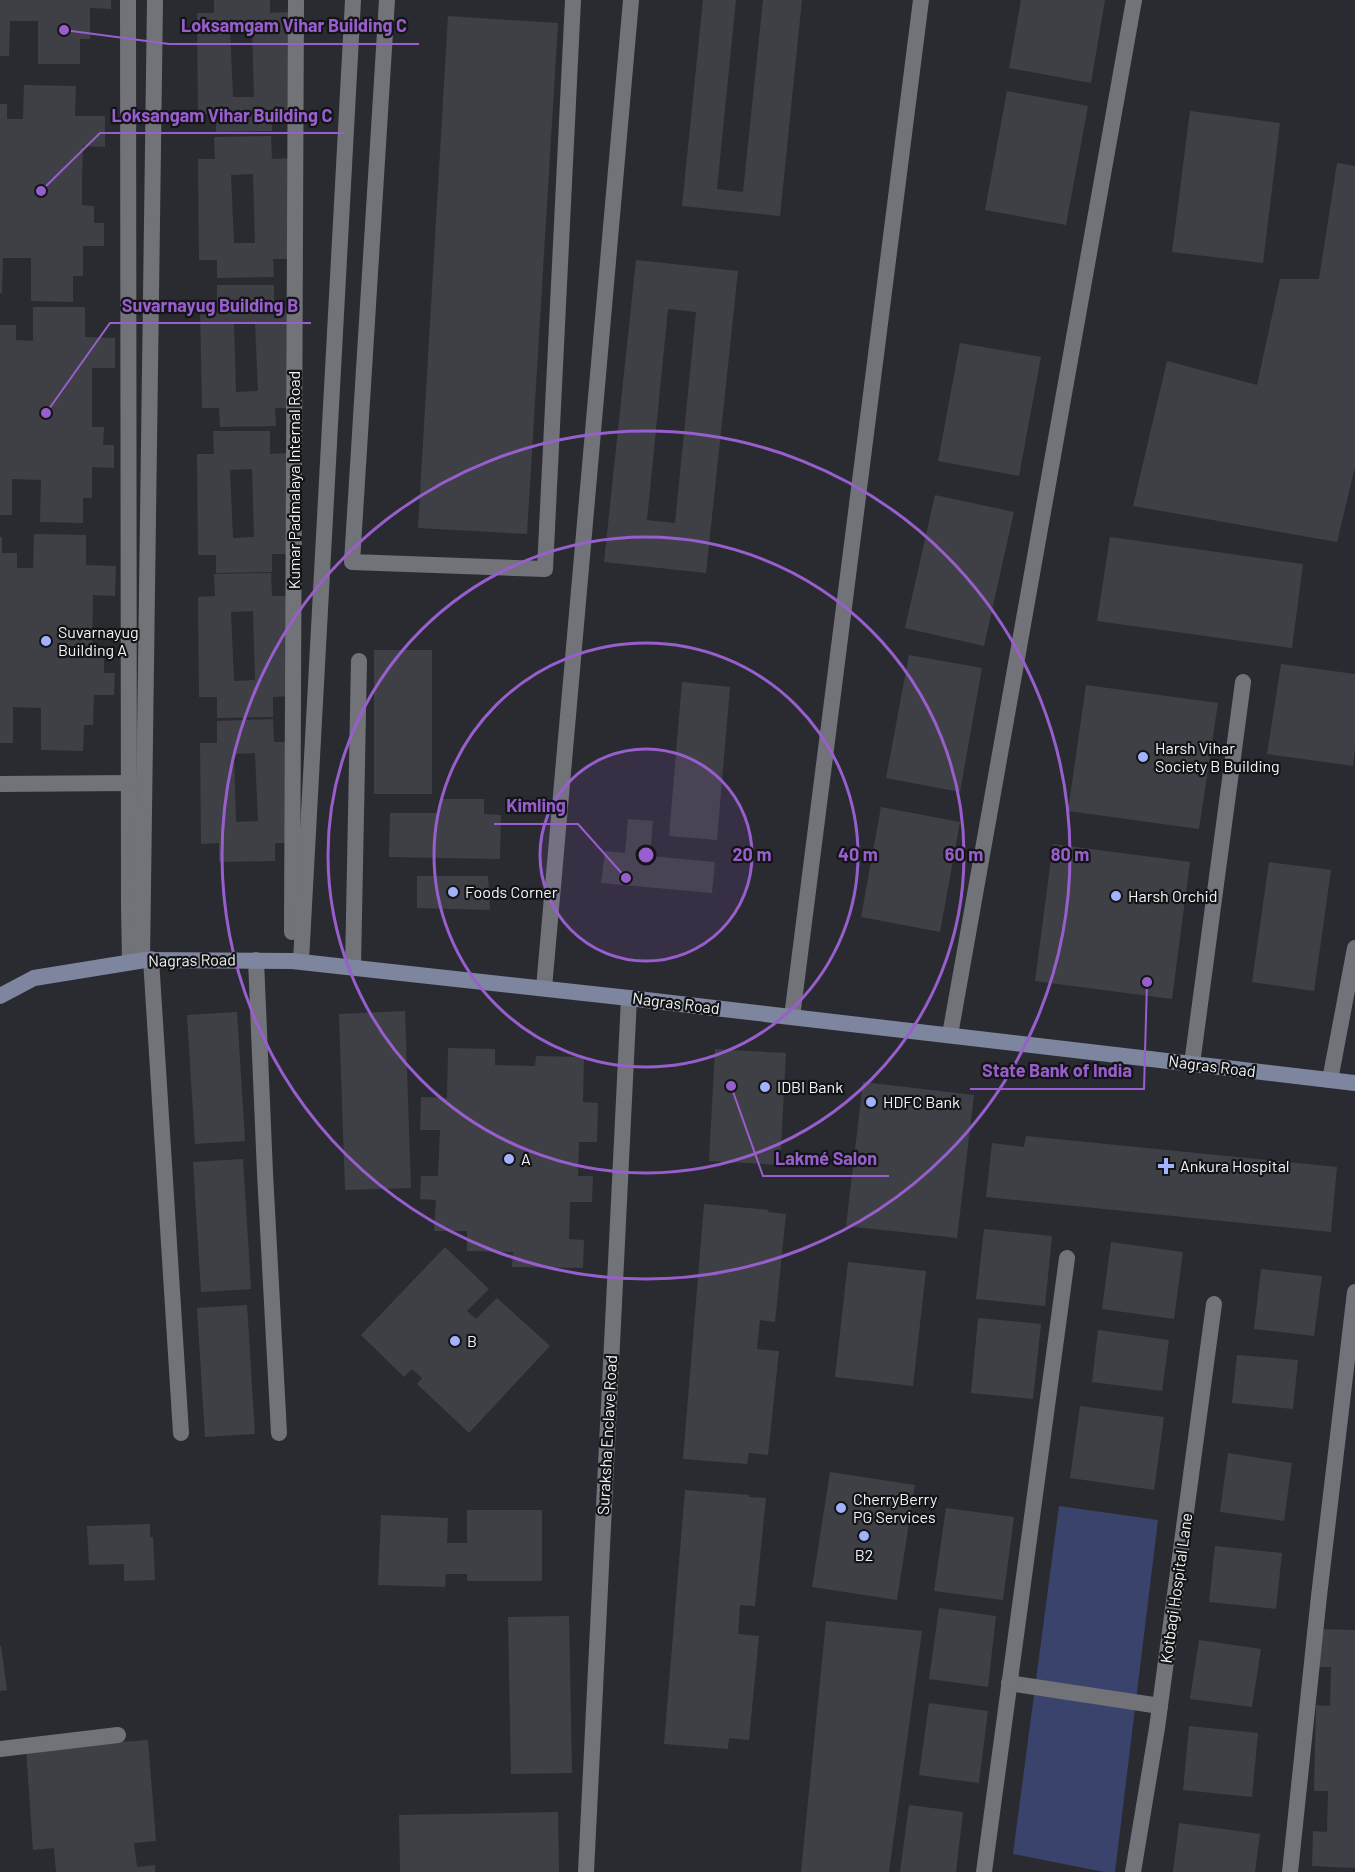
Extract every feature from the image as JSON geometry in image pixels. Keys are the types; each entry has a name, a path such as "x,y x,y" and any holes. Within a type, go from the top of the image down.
{"main road":[{"name":"Nagras Road","path":"0,996 34,978 141,960 297,961 1355,1083"}],"street":[{"path":"128,0 129,906 141,960"},
{"path":"155,0 141,960 181,1433"},
{"name":"Kumar Padmalaya Internal Road","path":"296,0 297,961"},
{"path":"297,961 353,0"},
{"path":"387,0 352,562 545,569 573,0"},
{"path":"544,988 631,0"},
{"path":"792,1017 921,0"},
{"path":"950,1035 1134,0"},
{"path":"353,967 359,661"},
{"path":"1192,1064 1243,682"},
{"path":"0,784 130,783"},
{"path":"1330,1080 1355,948"},
{"path":"256,960 279,1433"},
{"name":"Suraksha Enclave Road","path":"586,1872 629,998"},
{"path":"984,1872 1067,1258"},
{"path":"1290,1872 1319,1596 1355,1292"},
{"name":"Kotbagi Hospital Lane","path":"1133,1872 1160,1706 1214,1304"},
{"path":"1009,1683 1160,1706"},
{"path":"0,1749 118,1735"}],"shaded area":[{"path":"1059,1506 1158,1520 1115,1872 1104,1872 1013,1854"}],"building":[{"path":"0,0 111,0 111,9 90,8 90,39 80,39 80,64 38,64 38,21 10,21 9,56 0,56"},
{"path":"214,0 270,0 270,13 289,12 291,113 272,113 272,131 216,132 216,114 198,114 197,13 214,13","holes":["252,28 254,97 233,97 230,29"]},
{"path":"703,0 736,0 717,189 743,192 763,0 802,0 780,216 682,206"},
{"path":"1021,0 1105,0 1091,83 1009,68"},
{"path":"448,16 558,23 527,534 418,528"},
{"path":"24,85 76,86 75,116 105,116 105,147 83,146 82,178 82,205 94,206 94,223 104,223 104,246 83,246 83,276 73,276 73,302 31,301 31,258 3,258 2,293 0,293 0,104 7,104 7,119 23,119"},
{"path":"1007,91 1088,106 1066,225 985,210"},
{"path":"1190,111 1280,123 1263,263 1172,252"},
{"path":"271,136 272,159 291,158 292,259 273,259 274,277 217,278 217,260 199,260 198,159 215,159 214,137","holes":["253,174 255,243 234,243 231,175"]},
{"path":"1337,163 1355,166 1355,467 1337,542 1133,506 1167,361 1257,385 1280,279 1319,279"},
{"path":"636,260 738,271 706,573 604,562","holes":["668,309 696,312 675,523 647,520"]},
{"path":"217,285 274,285 274,307 293,307 294,408 275,408 276,426 220,427 219,408 202,408 200,308 217,308","holes":["255,323 258,391 236,392 234,324"]},
{"path":"33,307 85,307 85,337 115,338 115,368 92,368 92,427 104,427 103,445 114,445 114,468 92,467 92,498 83,498 83,523 40,522 41,480 12,479 12,515 0,515 0,325 16,325 16,340 33,341"},
{"path":"960,343 1041,357 1019,476 938,461"},
{"path":"213,431 270,431 270,454 289,453 291,554 272,554 272,572 216,573 216,555 198,555 197,454 214,454","holes":["252,469 254,537 233,538 230,470"]},
{"path":"935,495 1014,512 984,646 905,628"},
{"name":"Suvarnayug Building A","path":"34,534 86,535 86,565 116,566 115,596 93,595 92,655 104,655 104,673 115,673 114,695 94,695 93,725 84,725 83,751 41,750 41,708 13,707 13,743 0,743 0,537 2,537 2,553 17,553 17,568 33,568"},
{"path":"1110,537 1303,564 1292,648 1097,621"},
{"path":"271,573 272,596 291,596 292,696 273,697 273,717 217,718 217,697 199,697 198,597 215,596 214,574","holes":["253,611 255,680 234,681 231,612"]},
{"path":"374,650 432,650 432,794 374,794"},
{"path":"909,655 982,668 960,792 886,778"},
{"path":"1281,664 1355,674 1353,766 1267,754"},
{"path":"682,682 730,687 717,840 669,836"},
{"name":"Harsh Vihar Society B Building","path":"1086,685 1218,703 1199,829 1068,811"},
{"path":"273,719 274,742 292,742 293,843 275,843 275,861 219,862 219,843 201,844 200,743 217,743 217,721","holes":["255,753 258,821 236,822 234,754"]},
{"path":"440,799 484,799 484,814 501,815 500,859 389,857 390,813 440,813"},
{"path":"881,807 960,822 940,932 861,917"},
{"path":"628,819 653,821 650,856 715,862 712,893 601,883 605,851 625,853"},
{"name":"Harsh Orchid","path":"1053,844 1190,862 1172,999 1035,981"},
{"path":"1269,862 1331,870 1314,991 1252,982"},
{"name":"Foods Corner","path":"417,876 488,876 490,910 417,908"},
{"path":"405,1011 411,1188 345,1190 339,1014"},
{"path":"237,1012 245,1141 195,1144 187,1015"},
{"name":"A","path":"448,1048 495,1049 495,1065 535,1066 536,1056 584,1057 583,1102 598,1103 597,1142 579,1142 578,1176 593,1176 592,1202 570,1202 569,1239 584,1240 583,1268 512,1267 513,1252 467,1251 467,1231 434,1231 436,1200 420,1199 421,1176 438,1176 440,1130 420,1130 421,1097 447,1098"},
{"path":"715,1049 786,1053 780,1165 709,1161"},
{"path":"863,1082 974,1095 957,1238 846,1226"},
{"path":"1026,1136 1337,1167 1331,1232 986,1197 992,1143 1024,1147"},
{"path":"243,1159 251,1289 201,1292 193,1162"},
{"path":"704,1204 769,1210 768,1212 786,1214 775,1322 760,1320 757,1349 779,1351 768,1455 749,1453 747,1464 683,1459"},
{"path":"984,1229 1052,1236 1045,1306 976,1299"},
{"path":"1111,1242 1183,1252 1174,1319 1102,1309"},
{"name":"B","path":"445,1247 489,1289 467,1311 476,1319 497,1298 550,1346 469,1433 417,1384 422,1378 412,1369 404,1377 361,1335"},
{"path":"848,1262 926,1271 913,1386 835,1377"},
{"path":"1261,1269 1322,1276 1314,1336 1254,1329"},
{"path":"247,1305 255,1434 205,1437 197,1308"},
{"path":"978,1318 1041,1324 1033,1399 971,1393"},
{"path":"1098,1330 1169,1340 1162,1391 1092,1382"},
{"path":"1237,1355 1298,1360 1293,1409 1232,1403"},
{"path":"1080,1406 1164,1417 1154,1490 1070,1478"},
{"path":"1228,1453 1292,1463 1284,1521 1220,1512"},
{"name":"B2","path":"830,1472 915,1485 897,1600 812,1587"},
{"path":"685,1490 766,1498 755,1606 740,1605 738,1634 759,1636 749,1740 729,1738 728,1749 664,1744"},
{"path":"946,1508 1014,1517 1003,1600 934,1591"},
{"path":"467,1510 542,1510 542,1581 467,1581 467,1574 446,1574 445,1587 378,1585 381,1515 448,1518 447,1543 467,1543"},
{"path":"150,1524 150,1537 153,1537 155,1580 124,1581 124,1564 89,1565 87,1526"},
{"path":"1215,1546 1282,1553 1276,1609 1209,1602"},
{"path":"939,1608 996,1616 988,1687 929,1679"},
{"path":"569,1616 572,1773 511,1774 508,1617"},
{"path":"826,1621 922,1631 889,1872 801,1872"},
{"path":"1318,1629 1355,1630 1355,1868 1312,1866 1313,1831 1327,1832 1328,1791 1314,1791 1316,1705 1330,1706 1331,1667 1317,1667"},
{"path":"1199,1640 1261,1649 1252,1707 1190,1699"},
{"path":"0,1646 7,1690 0,1691"},
{"path":"929,1703 988,1711 979,1783 919,1775"},
{"path":"1189,1726 1258,1733 1252,1797 1183,1790"},
{"path":"148,1740 156,1841 134,1843 137,1867 155,1865 155,1872 56,1872 54,1848 33,1850 26,1749"},
{"path":"909,1805 963,1812 956,1872 900,1872"},
{"path":"558,1812 559,1872 400,1872 399,1815"},
{"path":"1179,1823 1260,1834 1255,1872 1173,1872"}],"place":[{"name":"Loksamgam Vihar Building C","path":"64,30"},
{"name":"Loksangam Vihar Building C","path":"41,191"},
{"name":"Suvarnayug Building B","path":"46,413"},
{"name":"Suvarnayug Building A","path":"46,641"},
{"name":"Harsh Vihar Society B Building","path":"1143,757"},
{"name":"Kimling","path":"626,878"},
{"name":"Foods Corner","path":"453,892"},
{"name":"Harsh Orchid","path":"1116,896"},
{"name":"State Bank of India","path":"1147,982"},
{"name":"Lakmé Salon","path":"731,1086"},
{"name":"IDBI Bank","path":"765,1087"},
{"name":"HDFC Bank","path":"871,1102"},
{"name":"A","path":"509,1159"},
{"name":"Ankura Hospital","path":"1166,1166"},
{"name":"B","path":"455,1341"},
{"name":"CherryBerry PG Services","path":"841,1508"},
{"name":"B2","path":"864,1536"}]}
